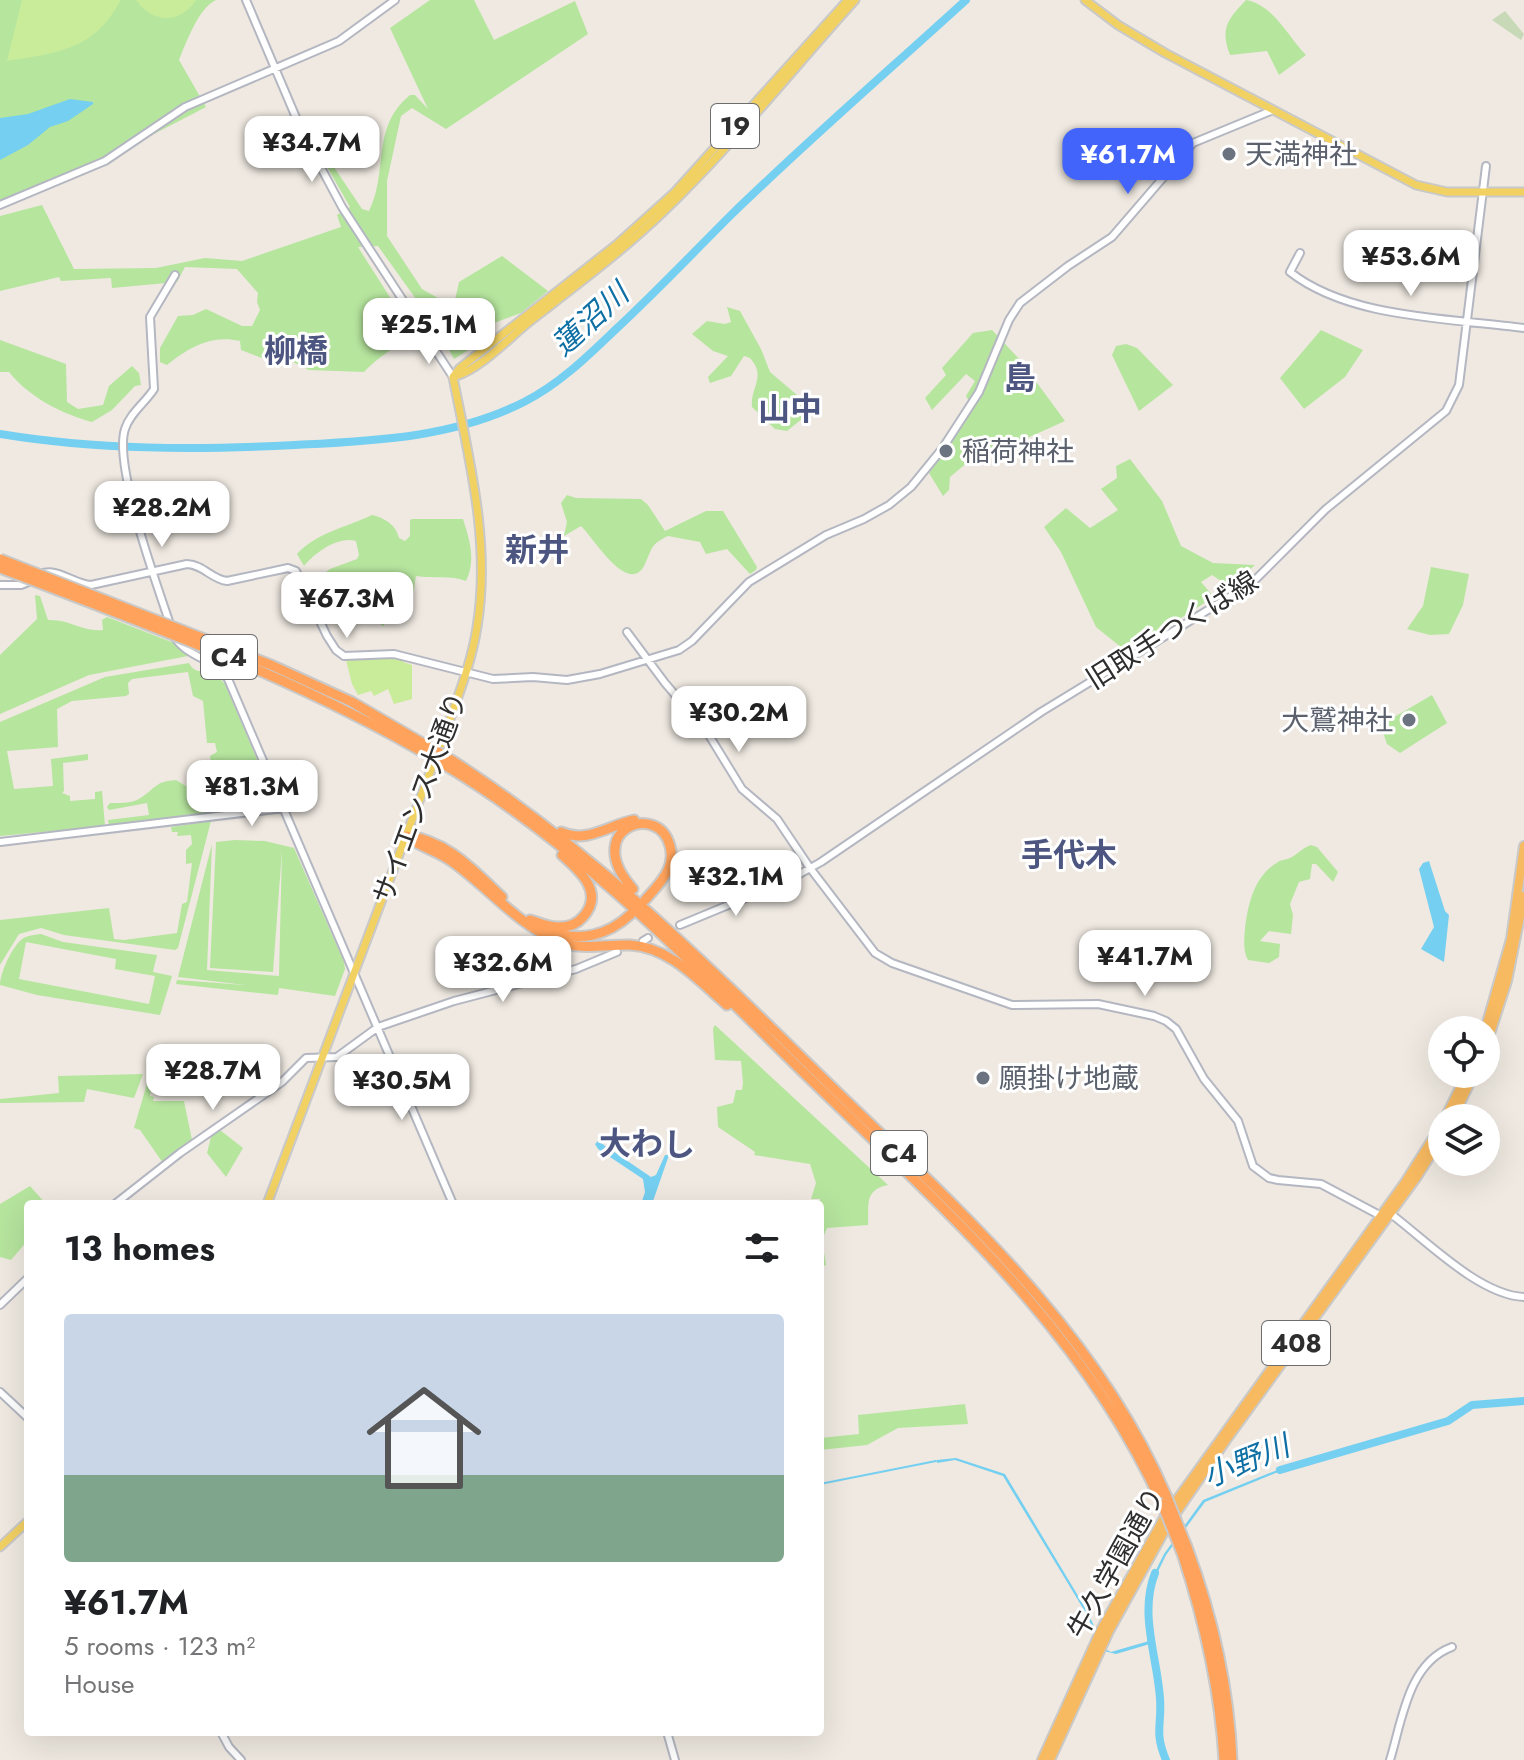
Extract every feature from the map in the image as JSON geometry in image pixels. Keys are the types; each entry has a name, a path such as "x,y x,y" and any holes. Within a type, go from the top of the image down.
{"highway":[{"name":"C4","path":"0,559 271,665 352,702 450,764 530,823 642,915 989,1255 1055,1328 1113,1409 1164,1500"},
{"name":"C4","path":"0,568 281,679 481,779 607,873 731,988 980,1233 1052,1313 1101,1377 1135,1432 1185,1550 1213,1632 1232,1760"},
{"path":"481,779 569,836 587,836 634,819 658,823 675,843 676,860 671,874 647,901 667,873 672,856 663,832 639,823 627,828 615,845 614,856 619,873 731,988"},
{"path":"530,823 581,873 590,887 591,901 581,920 566,927 549,927 530,920"},
{"path":"406,836 420,837 451,852 548,932 588,937 615,928 633,916 613,933 597,939 581,942 554,940"},
{"path":"406,836 457,864 510,912 554,940 582,947 634,945 662,953 788,1057"},
{"path":"1496,1016 1507,981 1522,896 1524,846"},
{"path":"1489,1016 1522,896"},
{"name":"牛久学園通り","path":"1050,1760 1109,1631 1167,1526 1386,1214 1428,1146"},
{"name":"牛久学園通り","path":"1042,1760 1106,1620 1164,1518 1428,1156"},
{"name":"C4","path":"1185,1550 1212,1664 1224,1760"}],"main road":[{"name":"19","path":"453,377 460,368 616,245 675,192 848,0"},
{"name":"19","path":"453,377 465,373 488,355 661,214 725,147 855,0"},
{"path":"1085,0 1143,41 1416,185 1447,192 1524,192"},
{"name":"サイエンス大通り","path":"269,1200 466,673 478,620 482,559 478,510 453,377"},
{"path":"0,1547 24,1525"}],"street":[{"path":"246,0 303,134 342,207 453,377"},
{"path":"0,205 105,161 185,107 339,41 395,0"},
{"path":"0,585 27,584 47,572 59,573 80,584 91,585 194,565 227,581 288,568 296,571 308,600 339,653 350,656 394,654 493,679 576,679 679,650 759,576 826,535 864,519 897,499 927,469 979,392 1009,320 1020,303 1112,237 1197,140 1273,110"},
{"name":"旧取手つくば線","path":"680,925 789,880 840,851 1041,712 1252,583 1326,509 1446,411 1459,385 1486,166"},
{"path":"1300,253 1290,272 1323,293 1375,307 1524,328"},
{"path":"175,275 150,317 154,389 130,418 123,438 126,477 152,572 179,643 228,679 451,1200"},
{"path":"627,632 707,732 742,789 777,819 875,953 892,963 1012,1005 1098,1004 1166,1021 1176,1029 1204,1079 1238,1121 1253,1166 1269,1178 1321,1184 1386,1214 1480,1283 1524,1298"},
{"path":"0,842 284,808"},
{"path":"120,1200 180,1153 282,1082 306,1058 341,1055 378,1027 454,1001 576,969 617,952"},
{"path":"0,1305 24,1282"},
{"path":"0,1392 24,1414"},
{"path":"1390,1760 1418,1676 1438,1653 1452,1647"},
{"path":"223,1736 241,1760"},
{"path":"668,1736 675,1760"}],"green space":[{"path":"0,0 216,0 199,18 179,60 206,107 118,152 0,203"},
{"path":"22,0 120,1 99,30 86,39 58,51 7,61"},
{"path":"136,0 196,0 182,14 166,18 150,13"},
{"path":"430,0 474,0 494,40 575,1 588,34 446,129 412,108 401,116 387,181 387,236 422,289 450,305 455,300 459,282 502,256 548,291 521,313 494,323 472,315 450,318 470,349 454,359 439,331 378,246 358,247 412,332 364,372 309,370 289,360 259,357 241,350 240,341 229,339 200,344 167,365 160,362 160,348 178,316 193,315 206,309 242,326 252,326 260,310 258,293 237,269 185,267 177,282 112,288 111,278 61,281 59,277 0,291 0,216 42,205 74,269 156,268 205,258 242,261 341,227 337,215 350,207 322,158 326,155 362,209 369,211 375,196 385,136 398,108 410,95 415,95 428,109 390,28"},
{"path":"1246,0 1273,15 1306,55 1279,75 1267,51 1230,55 1227,25"},
{"path":"1505,11 1524,34 1521,40 1492,20"},
{"path":"727,307 740,311 770,372 811,407 787,431 775,429 752,407 758,377 750,358 744,356 731,376 710,383 708,377 728,356 713,351 692,334 707,321 731,322"},
{"path":"992,330 1021,361 1065,421 1025,439 1018,453 1005,457 986,447 950,477 949,490 943,496 929,473 973,408 966,396 975,381 966,374 932,410 925,398 946,375 942,368 973,333"},
{"path":"1321,330 1363,350 1345,377 1304,409 1280,378"},
{"path":"0,340 66,364 67,402 78,409 103,405 109,386 132,366 139,373 141,385 135,386 112,410 92,422 81,419 36,397 9,372 0,372"},
{"path":"1126,344 1137,348 1173,385 1139,411 1112,355 1116,346"},
{"path":"1130,459 1162,501 1181,546 1213,563 1255,565 1230,587 1212,575 1201,582 1214,597 1127,652 1096,627 1061,552 1044,527 1066,508 1090,528 1118,510 1101,489 1117,478 1116,466"},
{"path":"567,495 576,498 641,499 665,531 706,511 723,511 756,570 750,574 727,549 706,554 700,542 668,536 655,544 638,573 630,574 612,562 581,526 564,536 567,522 561,503"},
{"path":"372,515 389,523 399,538 405,541 410,536 412,519 463,519 471,558 466,581 416,576 412,600 394,610 385,610 384,626 381,625 376,603 365,600 361,605 352,604 346,597 319,606 311,594 313,582 330,569 357,559 356,541 334,543 304,566 297,554 322,536"},
{"path":"1431,567 1469,574 1463,605 1449,634 1430,635 1407,629 1423,606"},
{"path":"35,595 40,596 48,620 103,630 102,620 107,617 174,643 188,656 89,675 0,714 0,655 37,619"},
{"path":"403,658 403,662 412,665 412,699 394,704 388,689 374,696 371,691 358,695 346,660"},
{"path":"189,663 198,671 211,669 225,684 276,804 220,811 189,778 213,776 210,756 217,752 215,743 207,743 203,701 193,696 188,672 132,679 128,683 129,694 126,696 72,701 57,709 58,747 7,751 14,789 53,786 51,759 88,754 88,760 63,763 62,793 70,796 70,801 95,799 95,792 102,791 105,826 0,836 0,722 105,677"},
{"path":"1432,695 1447,723 1400,753 1387,744 1377,715 1379,711 1389,720"},
{"path":"176,780 207,799 211,803 211,814 109,825 108,820 149,815 147,803 109,810 107,807 110,803 135,801 160,783"},
{"path":"211,821 178,948 64,935 41,928 19,934 0,965 0,920 109,908 114,939 177,933 182,904 187,902 192,863 186,864 186,850 192,844 191,835 177,836 178,832 172,832 171,827"},
{"path":"265,841 294,848 344,962 345,969 335,996 279,988 278,995 176,984 177,980 245,985 178,977 212,844 207,970 279,976 282,850 273,972 210,968 216,842"},
{"path":"1311,845 1317,847 1338,872 1333,882 1316,864 1312,864 1310,879 1299,882 1290,904 1293,915 1291,934 1269,931 1260,941 1280,944 1279,957 1269,963 1248,960 1245,929 1250,901 1258,883 1278,862"},
{"path":"41,934 63,942 157,955 153,972 172,976 160,1015 37,995 0,985 4,967 18,943","holes":["26,942 116,959 115,969 155,976 149,1004 19,979"]},
{"path":"715,1025 888,1185 871,1194 868,1225 827,1228 824,1235 824,1200 811,1199 816,1183 810,1164 754,1155 755,1152 718,1127 717,1107 733,1103 736,1090 742,1090 743,1083 741,1061 715,1060"},
{"path":"143,1074 134,1098 87,1089 84,1102 0,1103 0,1099 59,1093 58,1076"},
{"path":"149,1077 153,1078 150,1096 154,1097 153,1101 184,1101 192,1140 163,1163 140,1130 134,1128"},
{"path":"220,1130 243,1148 226,1177 207,1153 211,1137"},
{"path":"30,1186 42,1200 24,1200 24,1245 11,1260 0,1257 0,1204"},
{"path":"965,1404 968,1424 898,1428 867,1445 824,1450 824,1438 859,1434 858,1415"}],"water":[{"path":"70,99 93,104 68,121 50,127 28,145 0,160 0,118 28,114"},
{"path":"1429,861 1449,915 1444,962 1421,949 1434,927 1419,869"},
{"path":"598,1141 651,1177 656,1175 665,1155 669,1155 653,1200 642,1200 645,1192 643,1179 595,1144"},
{"path":"956,1458 1005,1474 1086,1609 1105,1649 1111,1652 1149,1641 1150,1644 1116,1654 1104,1651 1084,1610 1003,1476 955,1460 937,1463 937,1460"},
{"path":"1287,1466 1205,1502 1166,1555 1153,1582 1150,1582 1164,1554 1203,1500"}],"waterway":[{"name":"蓮沼川","path":"0,434 73,443 147,447 221,448 324,443 412,436 469,423 524,402 583,360 759,188 966,0"},
{"name":"小野川","path":"1280,1470 1448,1421 1472,1405 1524,1401"},
{"path":"824,1483 936,1461"},
{"name":"小野川","path":"1155,1573 1150,1588 1149,1619 1160,1698 1159,1735 1166,1760"}],"place":[{"name":"天満神社","path":"1229,154"},
{"name":"稲荷神社","path":"946,451"},
{"name":"大鷲神社","path":"1409,720"},
{"name":"願掛け地蔵","path":"983,1078"}],"district":[{"name":"柳橋","path":"296,351"},
{"name":"島","path":"1020,378"},
{"name":"山中","path":"790,409"},
{"name":"新井","path":"537,550"},
{"name":"手代木","path":"1069,855"},
{"name":"大わし","path":"647,1144"}]}
